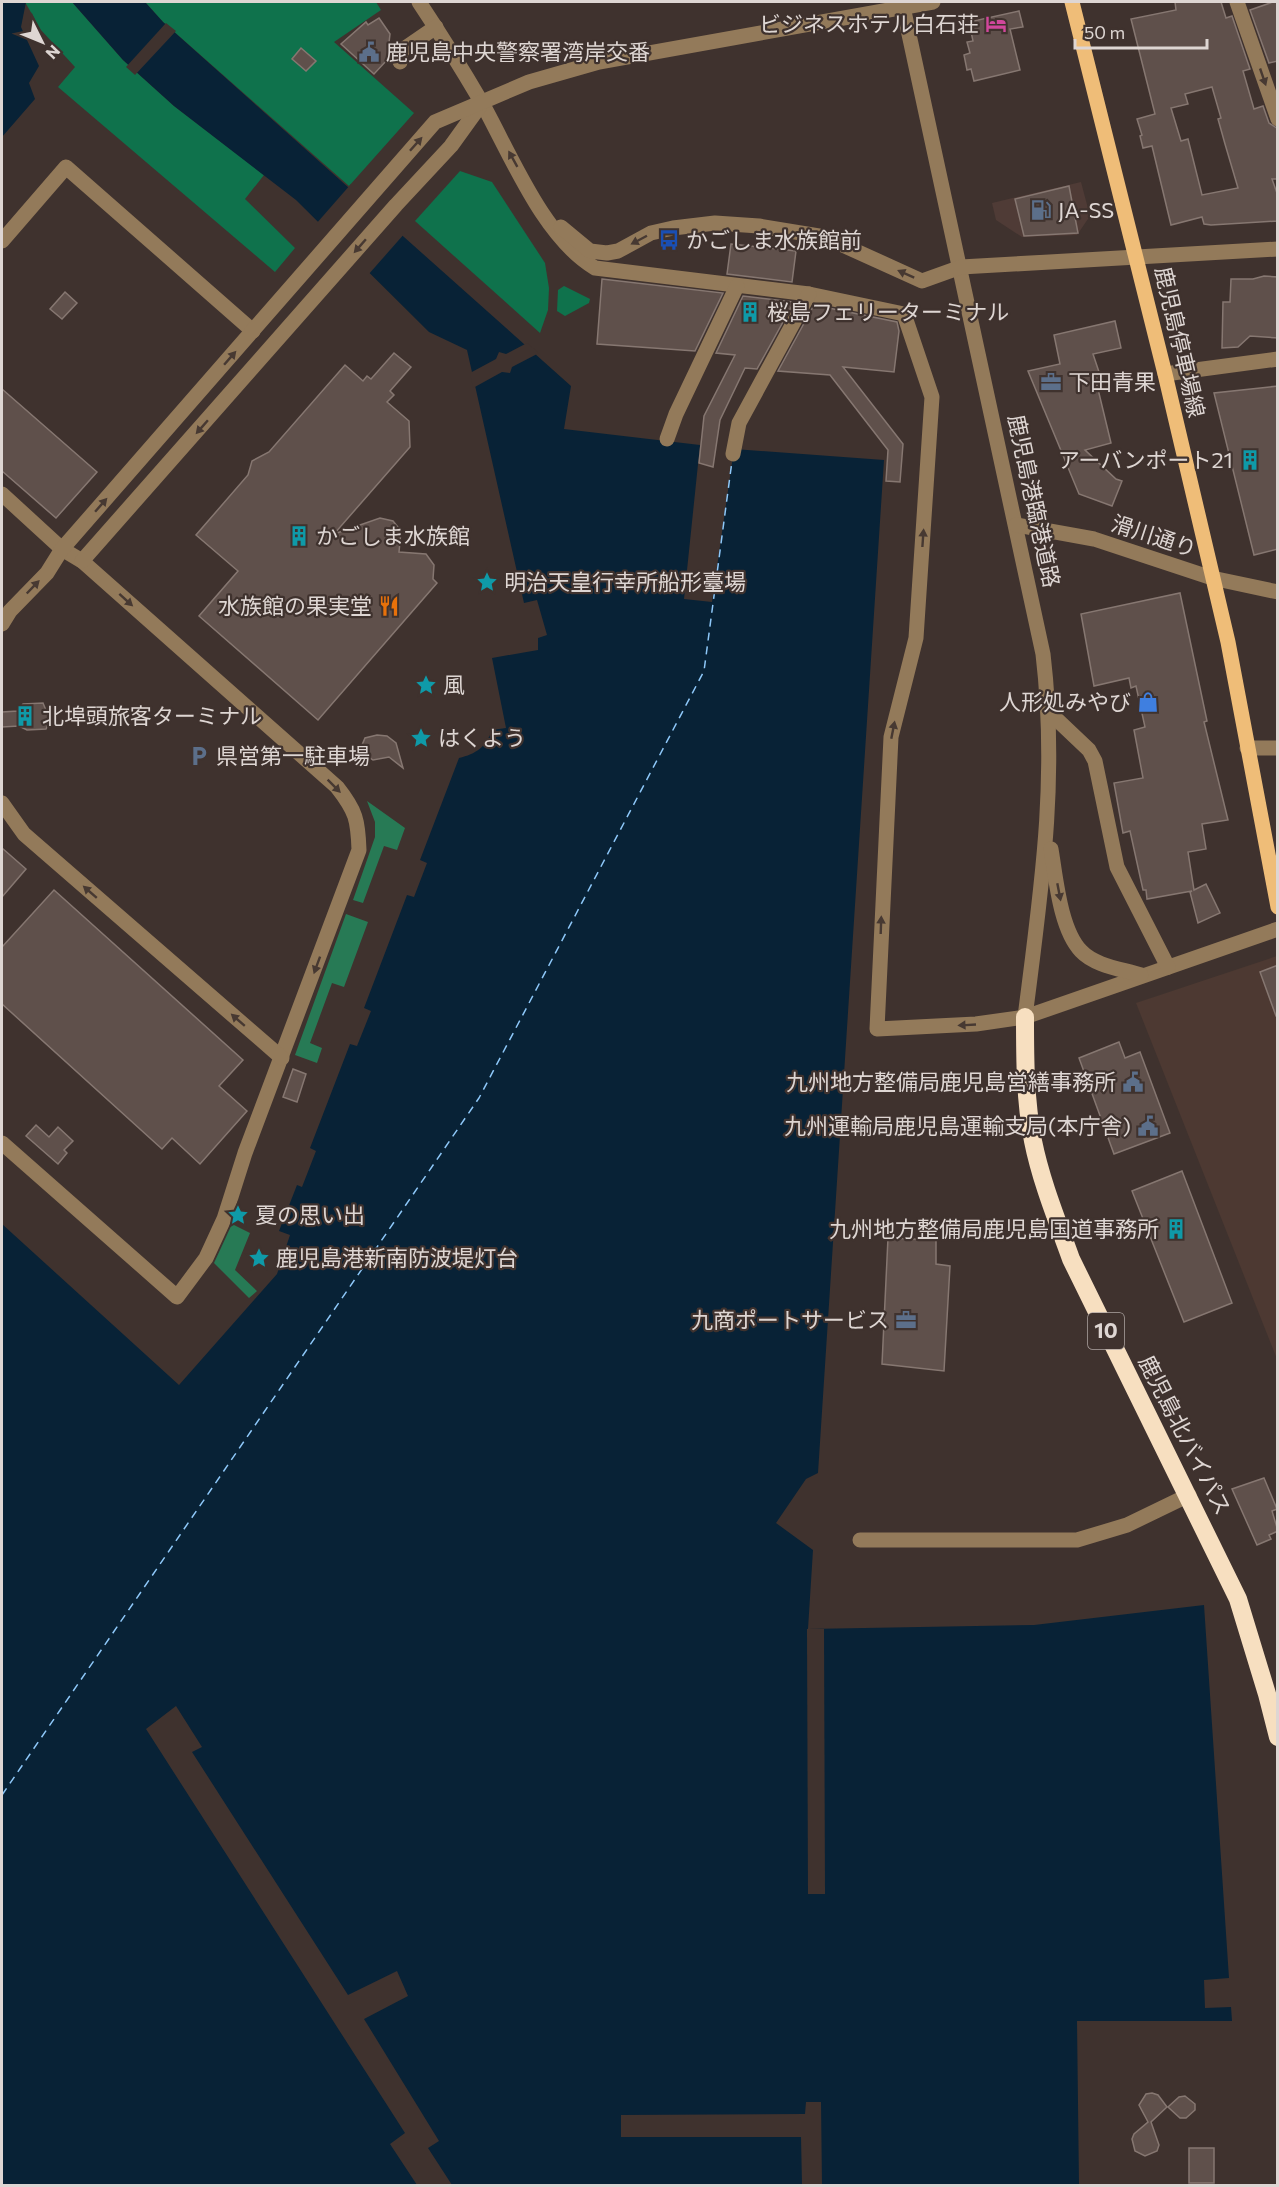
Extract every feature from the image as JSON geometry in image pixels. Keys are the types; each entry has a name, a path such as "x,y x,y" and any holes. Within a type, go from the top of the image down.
{"highway":[{"name":"鹿児島北バイパス","path":"1025,1017 1025,1064 1029,1114 1040,1170 1055,1215 1071,1259 1238,1599 1278,1737"}],"main road":[{"name":"鹿児島停車場線","path":"1072,2 1165,374 1228,642 1278,907"}],"street":[{"path":"419,2 482,103 542,210 572,252 595,268 809,294 904,314 932,397 916,638 891,737 877,1029 976,1024 1025,1017 1278,929"},
{"path":"2,624 10,611 46,573 62,549 435,122 529,82 599,62 903,4 933,2"},
{"path":"1237,2 1278,119"},
{"name":"鹿児島港臨港道路","path":"903,4 1043,654 1050,713 1048,834 1025,1017"},
{"path":"400,62 401,51 436,27"},
{"path":"82,561 396,205 451,146 482,103"},
{"path":"2,241 66,168 253,331"},
{"path":"542,210 590,250 607,253 618,251 651,233 673,228 715,223 759,226 825,237 922,281 961,267 1278,249"},
{"path":"667,439 676,414 737,286"},
{"path":"733,454 739,423 809,294"},
{"path":"1165,374 1278,359"},
{"path":"2,494 62,549 82,561 337,787 353,808 358,824 358,850 245,1153 224,1219 206,1258 177,1297 2,1143"},
{"name":"滑川通り","path":"1016,525 1094,539 1212,578 1278,592"},
{"path":"1050,713 1089,750 1095,761 1117,867 1168,967"},
{"path":"1247,748 1278,748"},
{"path":"2,803 24,834 282,1058"},
{"path":"1048,834 1061,906 1081,951 1094,960 1141,975"},
{"path":"860,1540 1077,1540 1127,1525 1189,1496"}],"shaded area":[{"name":"JA-SS","path":"1081,182 1090,216 1077,235 1022,237 996,220 992,203"},
{"path":"1277,956 1277,1359 1136,1003"}],"green space":[{"path":"25,2 72,2 123,60 174,106 264,175 245,199 295,248 275,272 58,87 75,67 41,30"},
{"path":"145,2 376,2 381,10 334,42 414,113 349,186 163,22"},
{"path":"460,171 492,182 545,263 549,288 548,310 540,333 415,221"},
{"path":"564,286 590,299 589,303 565,316 557,311 558,290"},
{"path":"367,801 405,828 397,850 384,846 363,903 353,900 375,837 375,822"},
{"path":"346,914 368,922 344,987 332,983 310,1043 322,1048 317,1063 295,1055"},
{"path":"232,1224 250,1233 235,1270 257,1291 249,1298 214,1263"}],"water":[{"path":"2,2 26,2 21,27 39,66 29,83 35,99 2,137"},
{"path":"72,2 145,2 163,22 571,386 564,429 700,445 684,599 712,602 734,449 884,460 818,1473 806,1479 776,1523 813,1550 808,1629 1034,1625 1204,1605 1229,1978 1204,1980 1205,2008 1231,2007 1232,2021 1077,2021 1079,2185 2,2185 2,1224 179,1385 277,1274 290,1235 279,1231 297,1185 302,1187 316,1151 310,1148 350,1044 357,1046 371,1011 364,1008 407,895 414,897 427,863 420,860 459,758 480,749 492,730 506,728 492,658 538,650 538,638 547,635 537,600 524,603 467,350 429,332 296,200 174,106 123,60"}],"pier":[{"path":"166,23 176,31 135,75 126,67"},
{"path":"351,184 405,233 368,275 316,224"},
{"path":"527,343 539,353 512,367 510,373 502,372 473,388 470,373 496,359 499,352 506,354"},
{"path":"807,1629 824,1629 825,1894 808,1894"},
{"path":"176,1706 202,1747 192,1752 348,1995 397,1971 408,1996 364,2019 439,2141 428,2148 452,2185 417,2185 390,2144 405,2133 146,1729"},
{"path":"806,2102 821,2102 822,2185 802,2185 801,2137 621,2137 621,2115 805,2114"}],"building":[{"path":"1175,2 1221,2 1226,18 1232,16 1250,69 1243,71 1254,109 1263,106 1269,123 1278,129 1278,179 1272,179 1278,196 1278,221 1211,225 1204,224 1202,217 1171,225 1152,146 1143,148 1140,136 1142,135 1137,119 1155,114 1131,19 1176,10","holes":["1212,87 1221,118 1218,119 1238,188 1202,195 1188,139 1181,141 1171,108 1188,104 1185,94"]},
{"path":"1278,2 1278,61 1269,63 1250,10"},
{"path":"1019,11 1023,27 1010,29 1020,70 974,81 971,69 967,70 964,55 970,53 967,42 973,41 969,22"},
{"name":"鹿児島中央警察署湾岸交番","path":"379,18 390,34 387,60 374,74 341,44 366,22 368,25"},
{"path":"301,48 316,61 306,71 292,59"},
{"name":"JA-SS","path":"1069,186 1078,233 1024,236 1015,199"},
{"path":"731,244 796,251 792,282 727,274"},
{"path":"1264,276 1278,277 1278,338 1250,336 1238,347 1222,348 1223,302 1230,302 1231,279 1253,279"},
{"path":"602,279 723,293 695,351 597,344"},
{"path":"65,292 77,303 62,319 50,309"},
{"path":"743,296 794,302 757,369 745,368 720,420 713,467 699,463 704,416 735,355 716,353"},
{"path":"814,305 897,322 899,331 894,372 843,367 903,444 900,482 886,481 888,450 830,375 778,371"},
{"path":"1115,321 1121,348 1093,354 1103,384 1097,385 1111,443 1085,450 1116,479 1122,481 1112,506 1079,494 1028,371 1060,364 1054,335"},
{"name":"かごしま水族館","path":"394,353 411,367 390,391 394,395 387,402 409,421 410,447 334,534 380,518 393,521 401,531 399,552 426,554 434,565 433,579 437,583 318,720 199,616 238,571 196,535 248,475 252,461 269,452 345,365 363,381 367,376 371,379"},
{"name":"アーバンポート21","path":"1278,386 1278,549 1254,555 1214,393"},
{"path":"2,389 97,472 56,518 2,471"},
{"path":"1180,593 1207,721 1204,722 1228,820 1202,824 1206,849 1188,852 1194,890 1206,884 1220,913 1198,923 1190,892 1192,891 1147,899 1146,890 1143,890 1130,831 1123,833 1114,783 1143,778 1134,730 1145,727 1136,686 1131,688 1129,678 1094,686 1081,614"},
{"name":"北埠頭旅客ターミナル","path":"43,703 50,720 46,729 27,730 19,726 2,727 2,712 18,711 23,704"},
{"path":"377,735 387,736 396,743 403,768 389,757 373,760 367,756 362,745 365,738"},
{"path":"2,848 26,869 2,897"},
{"path":"54,890 243,1060 219,1086 247,1111 200,1164 172,1138 162,1149 2,1004 2,947"},
{"path":"1278,965 1278,1016 1276,1016 1260,972"},
{"path":"1119,1042 1125,1058 1140,1052 1170,1133 1114,1154 1079,1058"},
{"path":"293,1069 306,1074 297,1102 283,1097"},
{"path":"36,1125 49,1137 58,1127 73,1141 64,1150 67,1153 58,1164 26,1136"},
{"name":"九州地方整備局鹿児島国道事務所","path":"1182,1171 1232,1303 1184,1322 1132,1191"},
{"path":"888,1238 936,1240 936,1264 950,1266 944,1371 882,1364"},
{"path":"1264,1478 1277,1509 1272,1511 1278,1531 1269,1535 1271,1539 1257,1545 1232,1489"},
{"path":"1146,2094 1158,2095 1167,2107 1151,2122 1159,2145 1157,2151 1145,2156 1135,2151 1132,2139 1134,2134 1148,2122 1139,2105"},
{"path":"1185,2096 1195,2104 1195,2110 1186,2118 1180,2118 1168,2107 1179,2097"},
{"path":"1189,2148 1214,2148 1214,2183 1189,2183"}],"ferry route":[{"path":"2,1795 479,1098 704,671 732,461"}],"place":[{"name":"ビジネスホテル白石荘","path":"996,24"},
{"name":"鹿児島中央警察署湾岸交番","path":"369,52"},
{"name":"JA-SS","path":"1041,210"},
{"name":"かごしま水族館前","path":"669,240"},
{"name":"桜島フェリーターミナル","path":"750,312"},
{"name":"下田青果","path":"1051,382"},
{"name":"アーバンポート21","path":"1250,460"},
{"name":"かごしま水族館","path":"299,536"},
{"name":"明治天皇行幸所船形臺場","path":"487,582"},
{"name":"水族館の果実堂","path":"389,606"},
{"name":"風","path":"426,685"},
{"name":"人形処みやび","path":"1148,702"},
{"name":"北埠頭旅客ターミナル","path":"25,716"},
{"name":"はくよう","path":"421,738"},
{"name":"県営第一駐車場","path":"199,756"},
{"name":"九州地方整備局鹿児島営繕事務所","path":"1133,1082"},
{"name":"九州運輸局鹿児島運輸支局(本庁舎)","path":"1148,1126"},
{"name":"夏の思い出","path":"238,1215"},
{"name":"九州地方整備局鹿児島国道事務所","path":"1176,1229"},
{"name":"鹿児島港新南防波堤灯台","path":"259,1258"},
{"name":"九商ポートサービス","path":"906,1320"}]}
